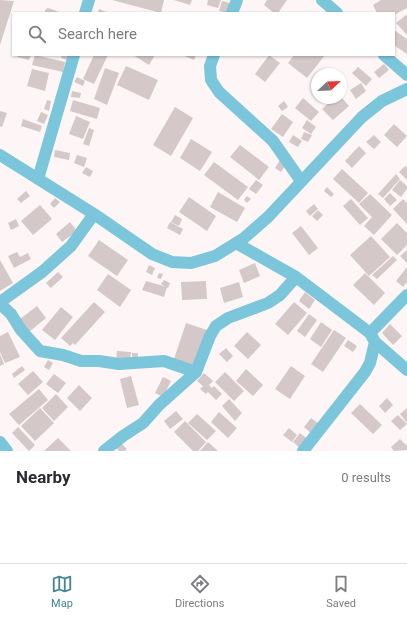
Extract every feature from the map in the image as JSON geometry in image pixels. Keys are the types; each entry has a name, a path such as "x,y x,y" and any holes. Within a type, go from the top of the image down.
{"street":[{"path":"85,12 88,0"},
{"path":"232,12 237,0"},
{"path":"322,0 336,12"},
{"path":"38,179 74,56"},
{"path":"214,56 210,66 211,80 219,92 273,141 301,181"},
{"path":"385,56 407,75"},
{"path":"0,155 94,214 152,254 172,262 191,263 215,256 244,238 268,217 362,117 382,101 407,89"},
{"path":"94,214 71,246 42,272 0,303 11,314 21,330 40,351 63,355 81,361 99,361 119,364 164,361 196,372"},
{"path":"236,243 296,277 373,338 407,370"},
{"path":"104,451 142,423 159,405 196,372 210,336 216,326 228,318 268,303 280,295 296,277"},
{"path":"303,451 365,372 370,363 373,338 407,295"},
{"path":"0,442 7,451"}],"building":[{"path":"0,0 14,1 0,45"},
{"path":"112,0 164,0 161,12"},
{"path":"174,0 192,0 190,5"},
{"path":"208,0 221,0 218,8 207,5"},
{"path":"267,0 287,0 279,12 273,12 264,5"},
{"path":"381,0 407,0 407,8 395,14 395,12 376,12 373,5"},
{"path":"222,1 230,3 227,12 219,11"},
{"path":"48,8 59,12 44,12"},
{"path":"99,9 106,12 98,12"},
{"path":"406,15 407,16 407,35 396,23"},
{"path":"395,31 407,39 407,54 395,46"},
{"path":"18,56 31,56 29,60"},
{"path":"35,56 65,62 63,72 32,65"},
{"path":"62,56 68,56 67,60 61,58"},
{"path":"94,56 108,56 94,84 83,79"},
{"path":"135,56 154,56 149,65"},
{"path":"184,56 196,56 194,60"},
{"path":"268,56 280,63 265,82 255,74"},
{"path":"293,56 324,56 315,68 311,68 311,73 307,78 288,63"},
{"path":"384,64 389,70 379,78 374,72"},
{"path":"126,66 158,80 149,100 117,85"},
{"path":"358,67 372,79 366,86 352,73"},
{"path":"105,68 119,73 107,105 94,99"},
{"path":"32,69 49,73 45,91 27,86"},
{"path":"77,77 85,81 83,86 74,82"},
{"path":"361,83 366,91 356,99 350,90"},
{"path":"72,91 81,93 80,98 71,97"},
{"path":"303,98 319,112 311,121 295,108"},
{"path":"47,100 51,101 49,111 44,109"},
{"path":"73,100 100,108 97,119 70,111"},
{"path":"284,101 288,107 282,111 278,106"},
{"path":"327,104 347,104 349,106 333,120 322,109"},
{"path":"175,107 193,118 171,156 153,145"},
{"path":"0,111 7,113 2,127 0,126"},
{"path":"41,112 48,115 44,124 37,121"},
{"path":"282,114 293,122 283,137 271,129"},
{"path":"76,116 90,122 83,139 69,134"},
{"path":"23,119 42,126 40,132 21,126"},
{"path":"307,120 316,127 311,134 302,128"},
{"path":"394,124 407,136 397,147 384,135"},
{"path":"89,128 94,130 89,146 83,144"},
{"path":"304,132 312,135 308,142 301,139"},
{"path":"293,135 302,141 298,147 289,142"},
{"path":"374,135 381,142 374,149 366,142"},
{"path":"191,139 212,152 200,171 180,158"},
{"path":"240,145 269,167 259,180 230,157"},
{"path":"359,146 366,153 352,168 345,161"},
{"path":"55,150 70,153 69,160 54,157"},
{"path":"77,155 87,158 84,167 74,163"},
{"path":"280,160 286,164 281,172 275,168"},
{"path":"214,162 248,187 238,200 204,175"},
{"path":"405,166 407,168 407,180 399,172"},
{"path":"86,167 93,171 90,177 82,173"},
{"path":"342,169 368,193 359,203 333,179"},
{"path":"396,174 400,179 383,198 378,194"},
{"path":"256,180 263,185 256,194 249,189"},
{"path":"400,180 407,186 407,189 401,197 392,190"},
{"path":"327,187 334,194 331,197 324,191"},
{"path":"26,191 30,196 21,203 17,199"},
{"path":"218,192 245,208 237,222 210,207"},
{"path":"390,193 397,200 390,206 384,199"},
{"path":"370,194 392,215 374,235 364,226 372,217 359,204"},
{"path":"247,196 251,199 247,203 244,200"},
{"path":"189,197 216,216 207,231 179,212"},
{"path":"55,198 60,202 54,208 50,204"},
{"path":"351,199 368,218 360,225 343,206"},
{"path":"403,199 407,203 407,224 393,209"},
{"path":"314,204 318,209 310,216 306,211"},
{"path":"40,205 52,219 33,235 21,221"},
{"path":"318,210 323,215 317,221 312,216"},
{"path":"175,215 182,219 179,226 171,222"},
{"path":"16,219 19,226 11,230 8,223"},
{"path":"70,222 77,231 62,242 56,234"},
{"path":"170,222 183,229 180,235 167,228"},
{"path":"397,223 407,233 407,245 397,255 381,239"},
{"path":"301,226 318,248 309,255 292,233"},
{"path":"371,236 390,257 369,276 350,255"},
{"path":"99,240 128,260 117,276 88,256"},
{"path":"407,250 407,263 400,256"},
{"path":"17,252 20,257 28,253 31,259 14,268 8,256"},
{"path":"393,256 397,260 377,279 372,275"},
{"path":"0,260 13,283 0,291"},
{"path":"255,263 260,276 244,283 239,270"},
{"path":"149,265 155,268 152,275 146,272"},
{"path":"407,267 407,282 403,287 396,281"},
{"path":"58,272 63,277 51,288 46,283"},
{"path":"159,273 163,274 161,279 157,278"},
{"path":"365,273 385,293 374,305 353,285"},
{"path":"108,274 131,290 120,307 97,290"},
{"path":"164,280 170,283 168,288 161,284"},
{"path":"146,281 167,287 164,297 142,290"},
{"path":"206,281 207,299 182,300 181,282"},
{"path":"239,282 243,297 224,303 220,288"},
{"path":"305,292 315,300 309,309 299,301"},
{"path":"94,302 105,312 75,345 73,343 70,346 61,338"},
{"path":"294,302 307,313 288,335 275,324"},
{"path":"37,306 46,318 29,332 20,319"},
{"path":"61,307 73,317 55,340 42,330"},
{"path":"309,314 317,320 305,337 297,331"},
{"path":"321,322 332,330 321,347 310,339"},
{"path":"186,323 207,330 195,366 174,359"},
{"path":"390,324 402,336 393,345 382,333"},
{"path":"334,330 346,338 323,372 311,364"},
{"path":"8,332 20,357 5,363 0,352 0,336"},
{"path":"247,332 261,345 248,359 234,346"},
{"path":"348,340 357,346 353,352 344,346"},
{"path":"226,348 233,356 227,362 219,354"},
{"path":"117,351 131,352 130,361 116,360"},
{"path":"132,353 138,353 138,360 132,360"},
{"path":"0,354 4,364 0,366"},
{"path":"48,360 53,363 49,370 44,367"},
{"path":"22,366 25,370 14,378 12,374"},
{"path":"291,366 305,376 290,399 275,389"},
{"path":"246,369 263,385 253,396 236,381"},
{"path":"33,371 43,382 28,395 18,384"},
{"path":"225,372 244,391 234,401 215,382"},
{"path":"204,373 213,381 209,385 212,388 214,386 222,394 216,400 208,392 206,394 200,389 203,386 197,381"},
{"path":"54,374 66,383 58,393 46,384"},
{"path":"131,376 139,405 127,408 120,379"},
{"path":"163,377 171,381 163,397 155,393"},
{"path":"79,385 92,398 80,411 67,398"},
{"path":"39,389 48,400 19,425 9,414"},
{"path":"56,394 68,407 54,421 42,408"},
{"path":"387,398 393,405 385,413 379,406"},
{"path":"229,399 242,413 235,421 222,406"},
{"path":"360,404 382,425 373,434 351,413"},
{"path":"40,408 54,423 35,441 21,426"},
{"path":"407,408 407,423 400,414"},
{"path":"176,411 183,419 170,429 164,421"},
{"path":"219,412 237,428 228,438 211,422"},
{"path":"197,414 216,431 207,440 188,423"},
{"path":"398,415 407,424 400,430 391,421"},
{"path":"311,418 322,426 314,436 304,427"},
{"path":"185,421 206,442 198,451 193,451 174,432"},
{"path":"18,427 35,445 29,451 12,433"},
{"path":"289,428 297,435 292,442 283,435"},
{"path":"300,433 310,441 302,450 293,442"},
{"path":"58,438 71,451 44,451"},
{"path":"400,439 407,446 407,450 394,451 391,447"},
{"path":"120,442 127,449 125,451 119,451 115,447"},
{"path":"208,442 218,451 200,451"}]}
